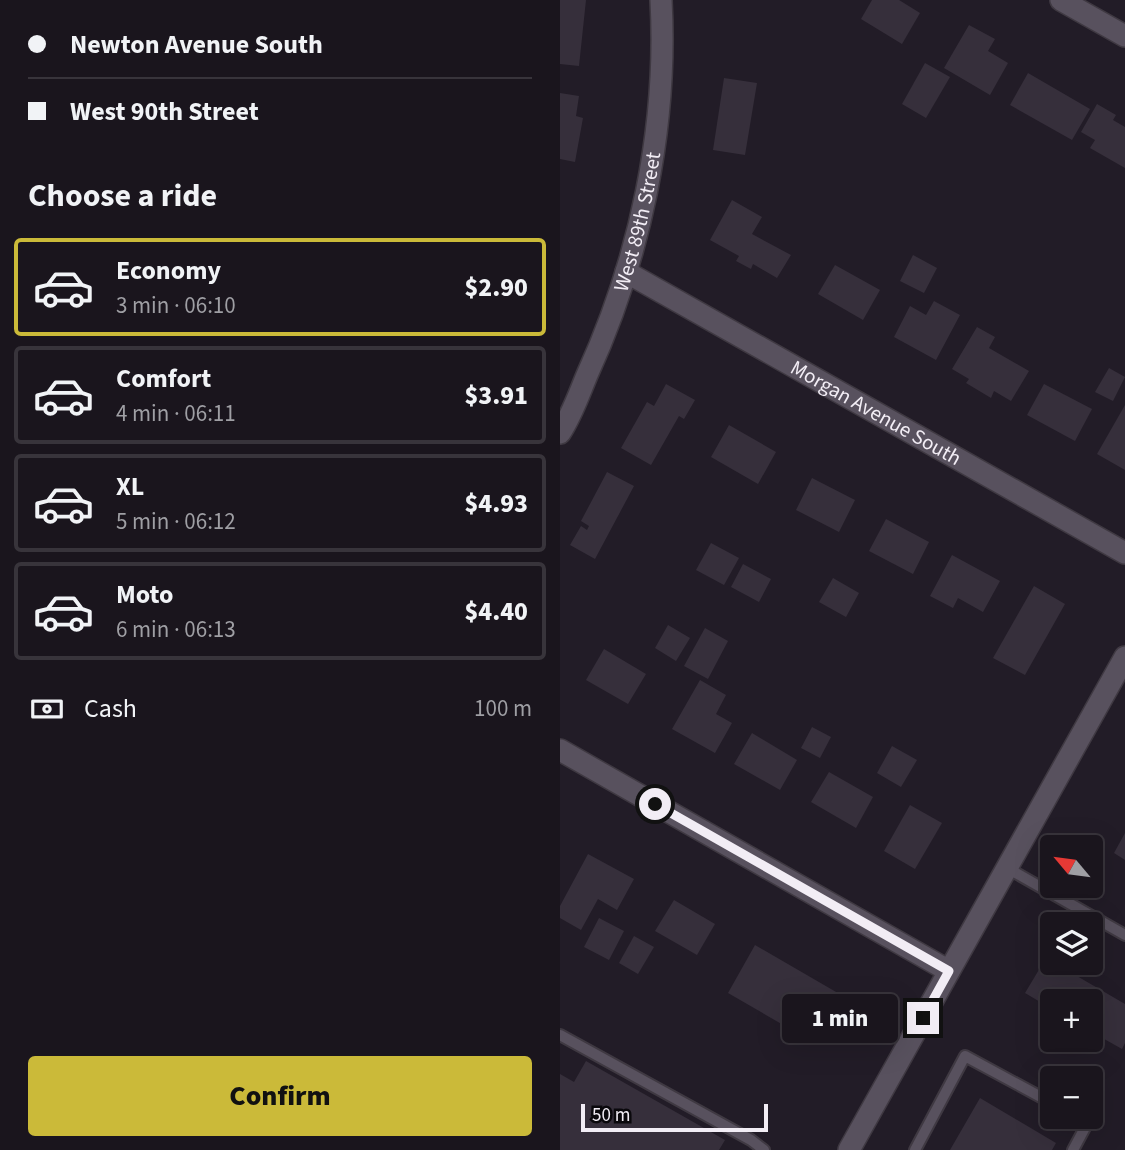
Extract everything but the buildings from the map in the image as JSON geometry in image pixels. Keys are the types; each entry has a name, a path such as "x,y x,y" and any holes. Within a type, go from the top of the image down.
{"street":[{"name":"West 89th Street","path":"560,433 604,339 634,245 654,148 664,48 661,0"},
{"path":"1061,0 1125,36"},
{"name":"Morgan Avenue South","path":"626,272 1125,553"},
{"path":"849,1150 1125,657"},
{"path":"560,750 949,971"}],"lane":[{"path":"1007,868 1125,934"},
{"path":"560,1035 749,1145 764,1150"},
{"path":"915,1150 965,1056 1040,1097"},
{"path":"1073,1150 1084,1129"}],"route":[{"path":"655,804 949,971 923,1018"}]}
